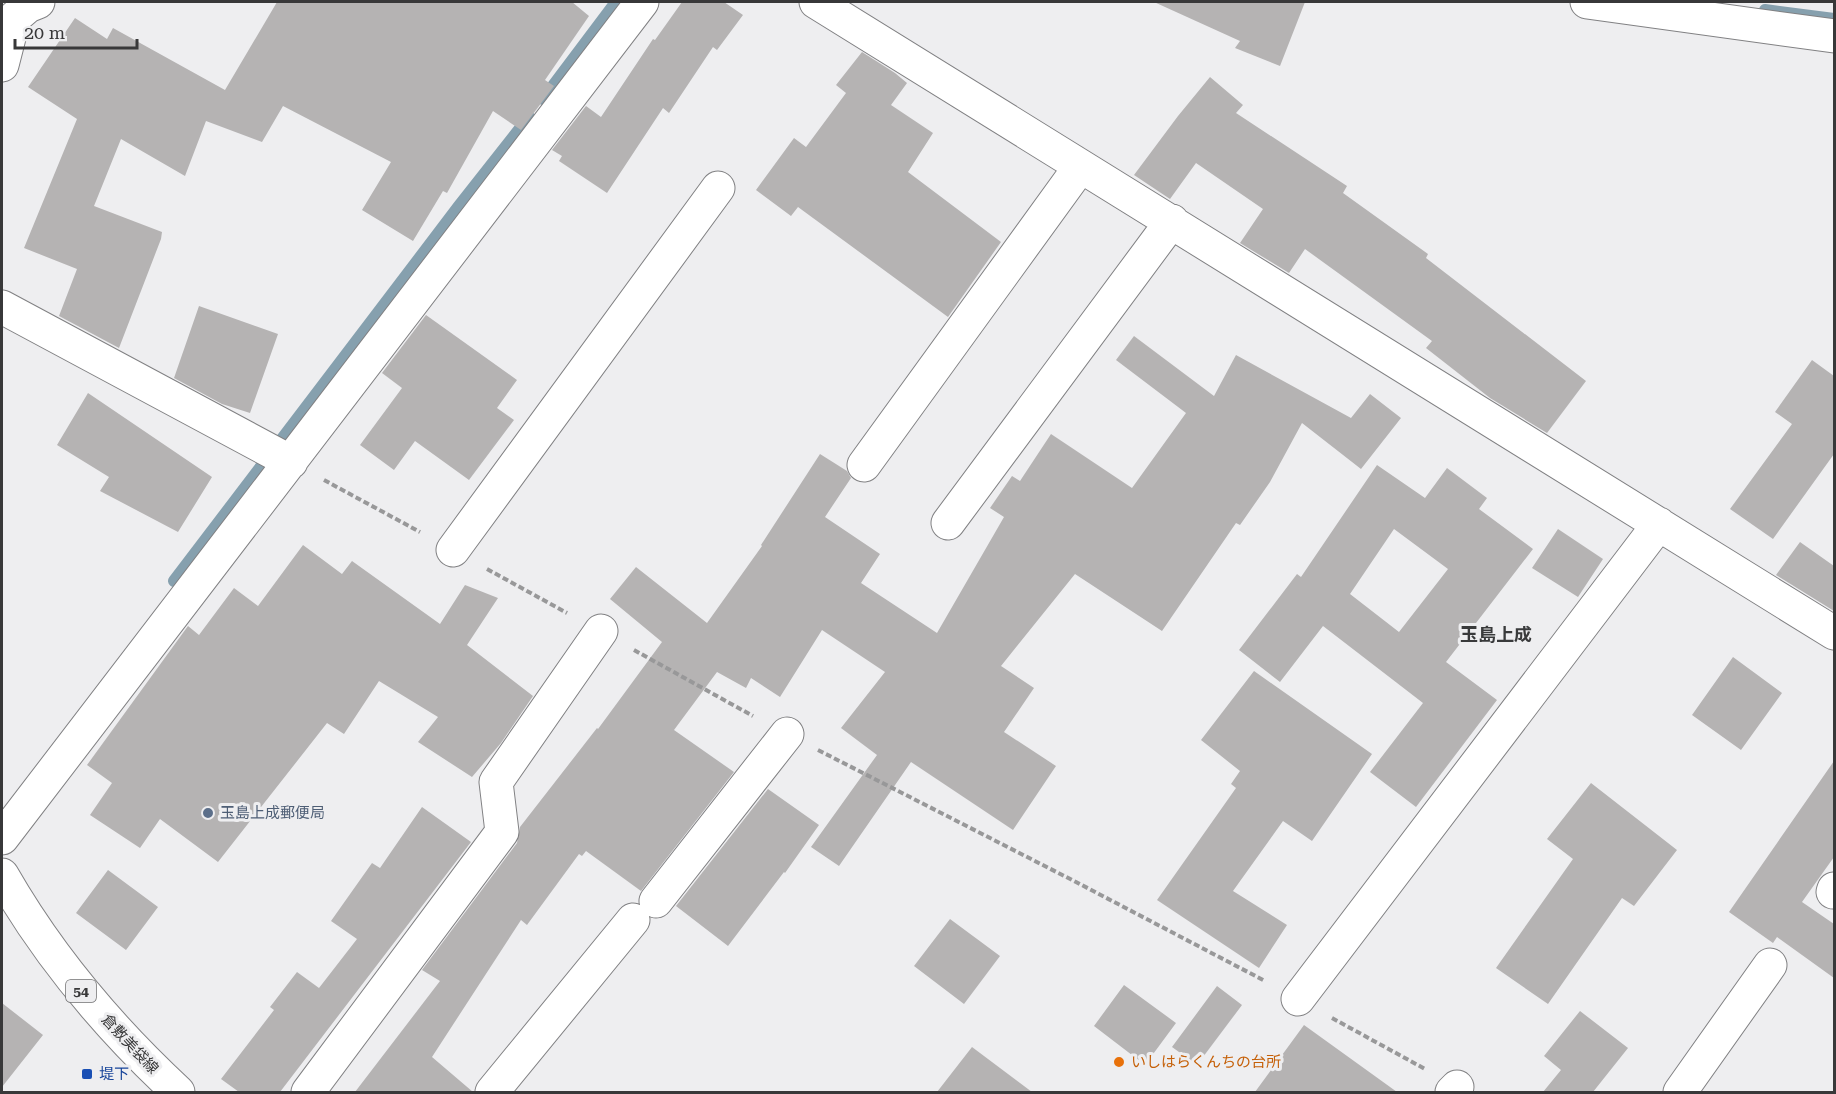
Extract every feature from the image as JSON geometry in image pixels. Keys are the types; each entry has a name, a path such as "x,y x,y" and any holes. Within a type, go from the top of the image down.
{"street":[{"path":"2,65 14,18 28,6 38,2"},
{"path":"2,838 642,2"},
{"path":"816,2 1834,633"},
{"path":"1594,2 1834,36"},
{"path":"864,465 1080,166"},
{"path":"453,550 718,188"},
{"path":"948,523 1172,221"},
{"path":"2,307 290,461"},
{"path":"1298,999 1659,524"},
{"path":"308,1092 502,831 496,782 601,631"},
{"path":"492,1092 787,734"},
{"name":"倉敷美袋線","path":"2,875 26,917 78,988 145,1062 178,1092"},
{"path":"1680,1092 1770,965"}],"path":[{"path":"290,461 787,734 1298,999 1454,1089"}],"building":[{"path":"277,2 572,2 589,16 545,80 554,86 521,130 493,111 447,193 443,191 413,241 362,210 391,162 283,106 262,142 206,121 185,176 121,139 94,206 162,232 161,239 119,348 59,316 77,269 24,248 77,119 28,87 75,18 107,39 113,28 225,90"},
{"path":"682,2 724,2 743,15 717,50 713,47 669,113 663,108 607,193 559,161 562,156 552,150 586,106 601,117 653,39 655,40"},
{"path":"1154,2 1305,2 1280,66 1235,48 1240,41"},
{"path":"862,52 907,83 891,105 933,133 908,172 1001,242 948,317 798,207 791,216 756,190 794,138 806,147 846,93 836,85"},
{"path":"1210,77 1243,105 1236,113 1347,186 1343,193 1428,254 1426,258 1586,381 1547,433 1490,398 1426,348 1432,341 1305,249 1289,273 1240,243 1263,209 1196,163 1170,199 1134,175"},
{"path":"199,306 278,334 250,413 222,404 174,378"},
{"path":"426,315 517,380 497,408 514,420 469,480 415,441 394,470 360,445 402,388 382,373"},
{"path":"1134,336 1214,396 1236,355 1351,418 1370,394 1401,418 1361,469 1302,423 1270,482 1240,525 1236,523 1162,631 1075,574 1001,666 1034,688 1004,732 1056,766 1013,830 911,762 839,866 811,847 877,755 841,728 885,672 822,630 780,697 751,678 746,688 717,672 674,730 734,772 641,891 586,851 582,856 579,854 527,925 521,920 432,1057 473,1092 355,1092 440,981 422,970 517,843 520,827 598,729 662,642 610,599 636,567 707,623 762,546 820,454 847,471 851,478 825,517 880,554 861,583 937,633 1004,517 990,508 1012,476 1020,481 1051,434 1132,488 1186,413 1116,360"},
{"path":"1812,360 1834,376 1834,454 1773,539 1730,509 1792,424 1775,412"},
{"path":"88,393 212,477 178,532 100,491 109,477 57,445"},
{"path":"1377,465 1425,498 1447,468 1487,498 1479,509 1533,549 1446,662 1497,700 1416,807 1370,772 1423,703 1323,626 1280,682 1239,650 1297,574 1301,577","holes":["1394,529 1448,569 1399,632 1350,594"]},
{"path":"1558,529 1603,559 1578,597 1532,568"},
{"path":"1800,542 1834,566 1834,611 1776,575"},
{"path":"303,545 342,574 352,561 440,624 465,585 498,598 467,645 533,696 501,743 472,777 418,742 438,717 379,681 344,734 327,723 218,862 160,819 140,848 90,815 112,783 87,765 188,626 199,635 234,588 258,606"},
{"path":"1733,657 1782,693 1741,750 1692,715"},
{"path":"1254,671 1372,754 1312,841 1283,821 1233,891 1287,925 1259,968 1157,900 1236,788 1231,784 1240,771 1201,740"},
{"path":"1834,761 1834,857 1802,902 1834,924 1834,978 1777,937 1773,943 1729,912"},
{"path":"1591,783 1677,850 1634,906 1622,898 1548,1004 1496,968 1573,859 1547,839"},
{"path":"768,789 819,825 728,946 676,906"},
{"path":"422,807 471,842 280,1092 239,1092 221,1079 274,1010 270,1007 297,972 319,988 357,939 331,921 372,863 380,868"},
{"path":"108,870 158,907 126,950 76,913"},
{"path":"950,919 1000,956 964,1004 914,966"},
{"path":"1124,985 1176,1023 1145,1065 1094,1026"},
{"path":"1217,986 1242,1005 1197,1065 1172,1047"},
{"path":"2,1003 43,1035 2,1087"},
{"path":"1580,1011 1628,1048 1593,1092 1543,1092 1561,1070 1544,1056"},
{"path":"1304,1025 1397,1092 1255,1092"},
{"path":"972,1047 1032,1092 937,1092"}],"waterway":[{"path":"543,99 616,2"},
{"path":"1765,10 1834,19"},
{"path":"174,581 529,117"}],"place":[{"name":"玉島上成郵便局","path":"208,813"},
{"name":"いしはらくんちの台所","path":"1119,1062"},
{"name":"堤下","path":"87,1074"}],"district":[{"name":"玉島上成","path":"1496,634"}]}
